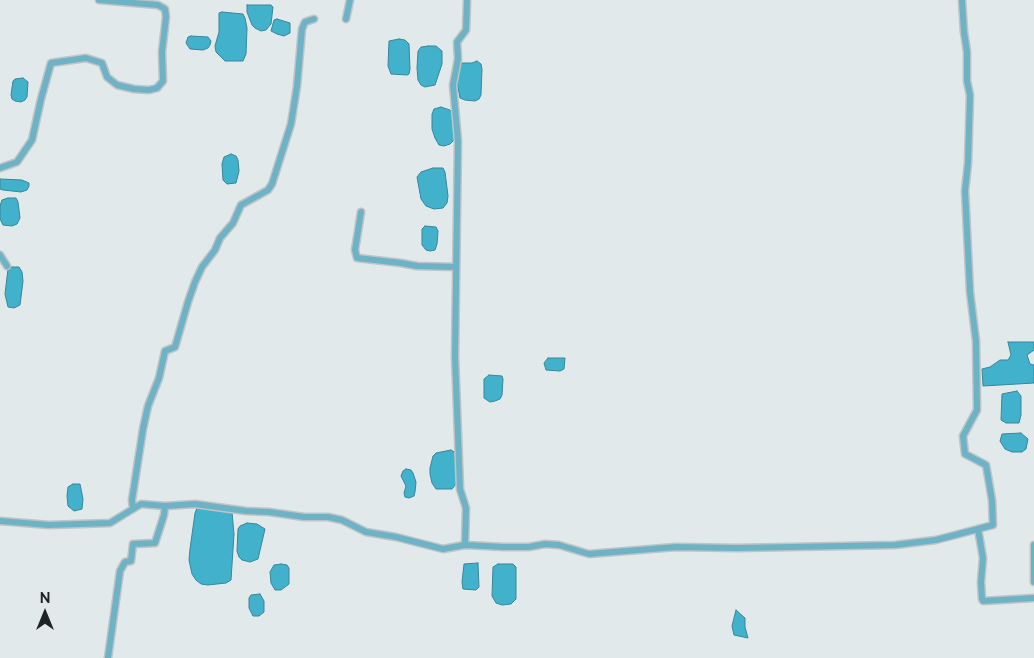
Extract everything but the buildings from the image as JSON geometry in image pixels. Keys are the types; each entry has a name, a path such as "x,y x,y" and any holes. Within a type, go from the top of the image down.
{"street":[{"path":"0,168 17,162 32,140 51,63 86,58 102,62 107,77 117,86 134,89 149,90 157,88 163,81 162,52 166,18 165,9 158,4 99,0"},
{"path":"346,19 350,0"},
{"path":"465,545 466,508 460,489 456,382 458,140 453,85 458,59 458,42 466,30 467,0"},
{"path":"0,521 49,525 110,523 141,504 165,506 195,504 304,517 328,517 342,520 366,532 383,534 443,549 465,545 504,548 545,544 559,545 589,554 676,547 738,548 896,545 936,540 992,525 992,500 986,465 965,454 963,436 976,410 976,341 970,292 965,191 968,163 970,95 967,81 967,52 962,0"},
{"path":"133,509 132,500 143,429 148,406 159,378 165,351 175,347 195,282 202,267 215,250 220,238 233,223 241,205 268,190 272,184 291,124 297,86 302,29 305,22 314,18"},
{"path":"361,212 355,250 358,258 417,266 456,267"},
{"path":"0,255 7,266"},
{"path":"108,658 120,571 125,562 131,560 133,544 155,543 165,506"},
{"path":"978,529 982,558 981,582 983,601 1034,598"},
{"path":"1034,545 1034,582"}],"water":[{"path":"247,5 271,5 273,7 271,24 266,30 261,31 252,25 247,12"},
{"path":"219,13 243,14 245,18 247,28 246,54 243,61 225,61 216,52"},
{"path":"277,19 290,23 290,33 284,36 271,31 274,20"},
{"path":"188,37 208,37 211,41 210,45 203,50 190,49 186,43"},
{"path":"405,40 409,44 410,69 407,75 391,74 388,66 389,41"},
{"path":"436,46 442,51 442,64 435,85 425,87 418,80 418,51 421,47"},
{"path":"477,61 481,64 482,69 481,95 475,101 465,100 460,98 457,72 460,63"},
{"path":"23,78 28,82 27,97 21,102 15,101 11,95 13,81"},
{"path":"441,107 450,110 453,116 455,139 450,144 444,146 439,145 432,129 434,109"},
{"path":"231,154 236,156 238,160 239,171 236,183 227,184 223,180 222,164 224,157"},
{"path":"433,168 443,168 445,172 448,196 447,203 443,208 434,209 426,206 421,199 417,177 421,172"},
{"path":"0,179 22,180 29,183 29,186 27,190 21,192 3,190 0,189"},
{"path":"16,198 18,202 20,218 17,224 12,226 3,225 0,219 2,200"},
{"path":"425,226 436,227 438,231 435,250 426,250 422,245 422,229"},
{"path":"19,267 22,272 23,281 20,305 14,308 8,307 5,294 8,269"},
{"path":"1008,342 1034,342 1034,350 1027,355 1030,364 1034,365 1034,383 983,386 982,369 990,367 1000,360 1008,360 1011,355"},
{"path":"548,358 565,358 564,369 560,371 546,370 544,363"},
{"path":"489,375 502,376 503,379 500,399 490,402 484,398 484,379"},
{"path":"1017,391 1021,396 1019,423 1006,423 1001,420 1002,394"},
{"path":"1021,433 1028,439 1026,449 1022,452 1012,452 1005,449 1000,441 1002,434"},
{"path":"451,450 456,453 457,483 452,489 436,489 430,474 433,456 436,453"},
{"path":"406,469 411,470 416,482 414,496 409,498 405,497 406,486 401,476"},
{"path":"73,484 80,484 83,499 82,509 74,511 68,506 67,496 68,487"},
{"path":"198,506 232,512 234,534 231,580 226,583 201,584 192,574 189,560 195,513"},
{"path":"247,523 257,524 265,529 258,559 250,562 242,560 237,551 238,529"},
{"path":"478,563 479,587 476,590 463,589 464,564"},
{"path":"498,564 513,564 516,567 516,599 511,604 502,605 496,603 492,596 493,567"},
{"path":"274,565 287,565 289,568 289,584 281,590 275,590 271,583 270,572"},
{"path":"260,594 264,601 264,612 259,616 253,616 249,608 249,598 251,595"},
{"path":"736,610 745,618 748,638 734,635 732,626"}]}
